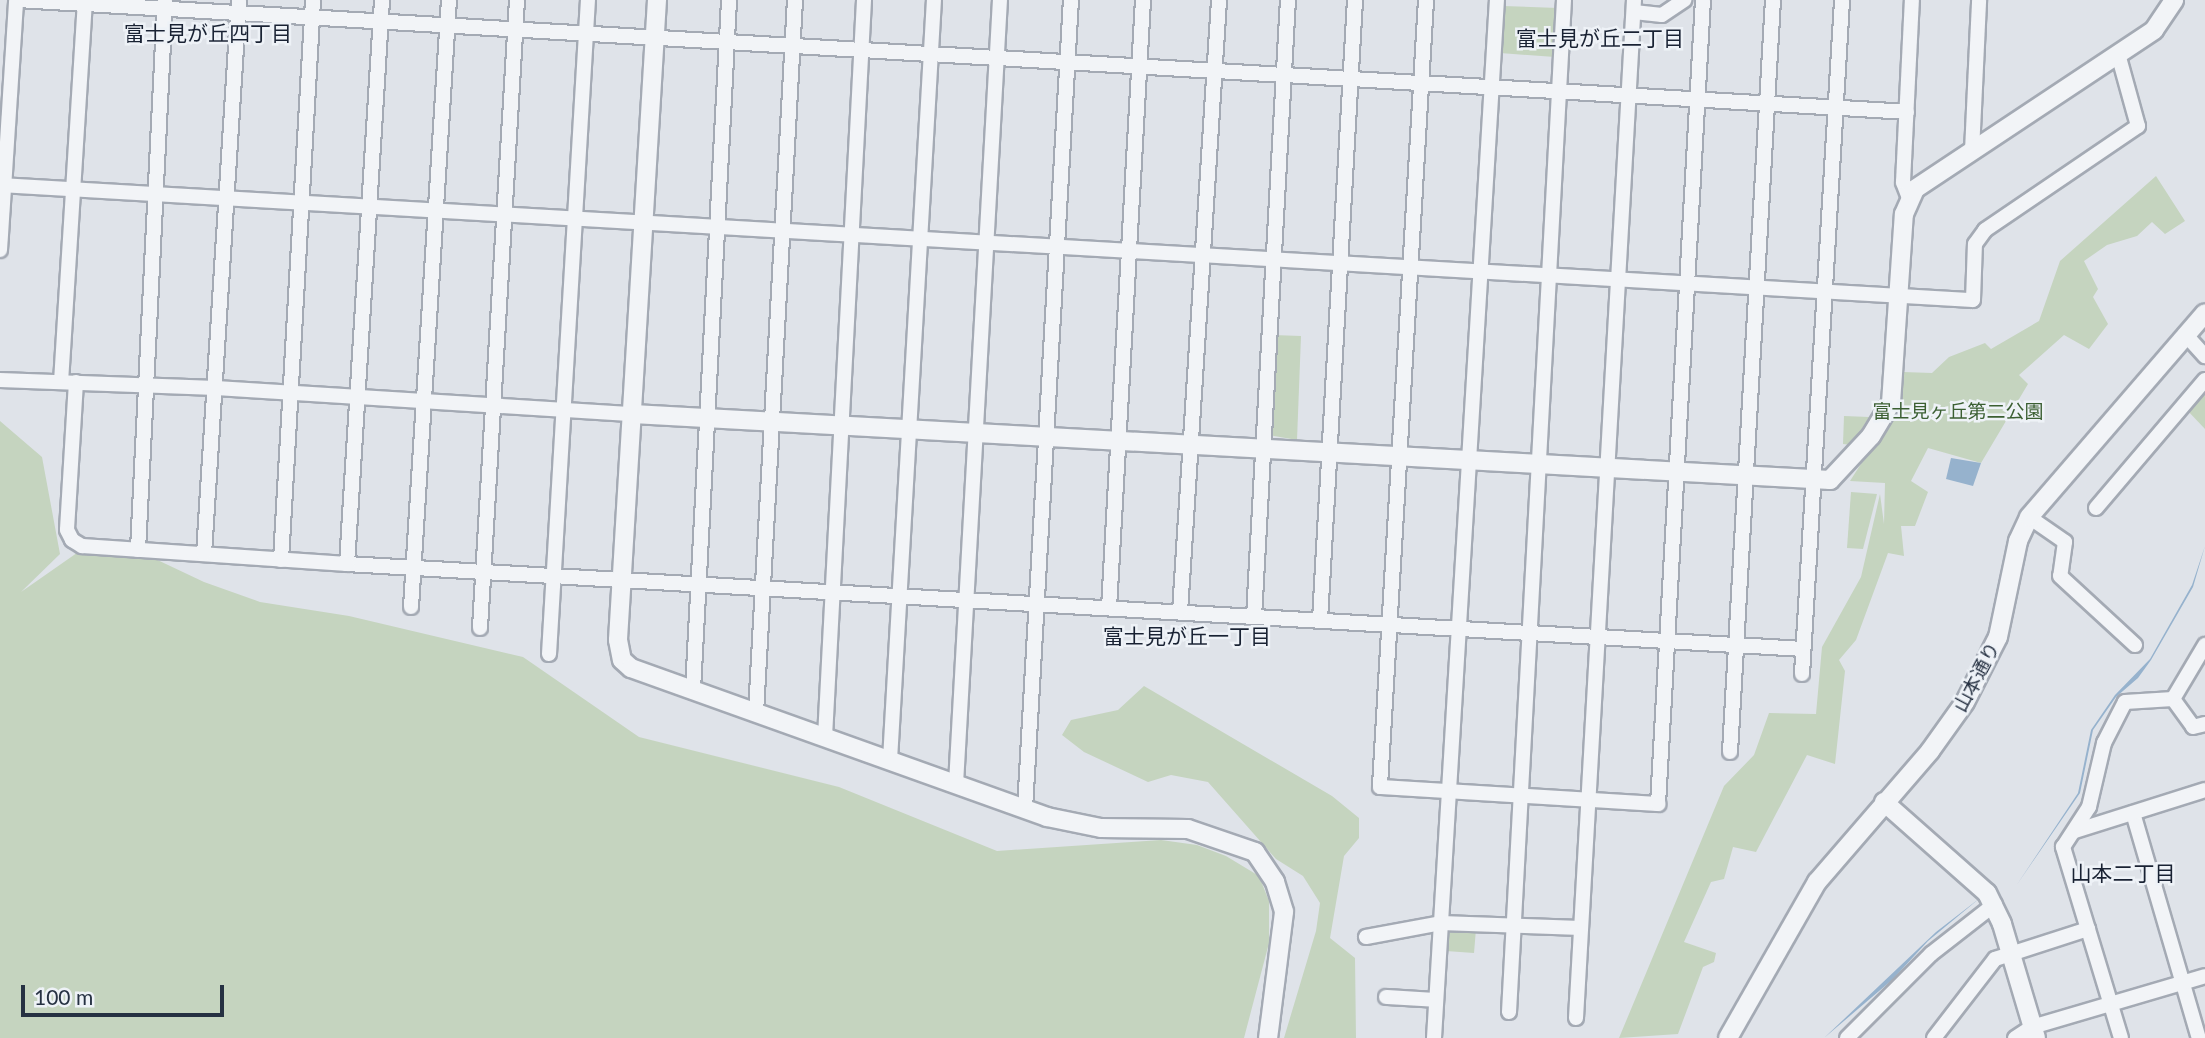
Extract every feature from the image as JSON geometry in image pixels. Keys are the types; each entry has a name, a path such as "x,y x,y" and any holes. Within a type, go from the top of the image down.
{"street":[{"path":"0,250 2,186 17,0 239,6 312,18 381,23 1907,112"},
{"path":"281,559 288,392 313,0"},
{"path":"347,564 382,0"},
{"path":"411,607 449,0"},
{"path":"480,628 517,0"},
{"path":"549,654 551,575 588,0"},
{"path":"657,0 618,640 622,660 631,668 1025,809 1101,828 1188,829 1255,852 1275,882 1284,912 1268,1038"},
{"path":"692,690 704,418 729,0"},
{"path":"756,713 773,422 780,231 795,0"},
{"path":"825,737 864,0"},
{"path":"890,761 934,0"},
{"path":"956,784 1000,0"},
{"path":"1025,809 1072,0"},
{"path":"1109,608 1143,0"},
{"path":"1180,612 1219,0"},
{"path":"1254,617 1271,260 1288,0"},
{"path":"1320,621 1355,0"},
{"path":"1426,0 1380,787 1658,804 1695,99 1703,0"},
{"path":"1434,1038 1497,0"},
{"path":"1509,1012 1546,275 1564,0"},
{"path":"1576,1018 1634,6 1662,15 1684,0"},
{"path":"1730,752 1773,0"},
{"path":"1802,674 1842,0"},
{"path":"0,380 216,388 1814,480 1838,475 1886,414 1894,390 1899,295 1909,198 1903,182 1912,0"},
{"path":"1972,151 1979,0"},
{"path":"1909,198 1915,189 2154,30 2174,0"},
{"path":"85,2 74,190 67,530 82,546 347,564 1804,649"},
{"path":"138,550 164,4"},
{"path":"204,554 239,6"},
{"path":"2,186 1973,300 1975,244 1985,230 2138,127 2118,54"},
{"name":"山本通り","path":"1728,1038 1793,918 1836,857 1950,726 1983,671 1998,637 2018,541 2028,517 2205,313"},
{"path":"2185,334 2205,356"},
{"path":"2096,508 2205,380"},
{"path":"2028,517 2065,542 2060,576 2135,645"},
{"path":"2173,699 2205,645"},
{"path":"2173,699 2193,727 2205,724"},
{"path":"2120,1038 2063,847 2089,807 2104,743 2125,702 2173,699"},
{"path":"2075,831 2205,792"},
{"path":"1884,802 1977,882 1994,904 2034,1032"},
{"path":"2133,813 2199,1038"},
{"path":"1847,1038 1931,954 1994,904"},
{"path":"1366,937 1441,923 1581,928"},
{"path":"1934,1038 1995,959 2088,929"},
{"path":"2015,1038 2111,1004 2205,976"},
{"path":"1386,997 1436,1000"}],"green space":[{"path":"1503,6 1558,8 1555,57 1500,53"},
{"name":"富士見ヶ丘第二公園","path":"2156,176 2185,221 2165,234 2152,222 2137,236 2107,245 2084,261 2098,289 2093,297 2108,324 2089,349 2064,335 2019,375 2028,384 1981,463 1928,448 1911,481 1928,492 1915,526 1901,526 1904,556 1888,553 1856,640 1839,660 1845,671 1835,764 1807,755 1756,852 1733,847 1724,879 1711,882 1684,942 1716,953 1714,962 1703,967 1678,1034 1619,1038 1724,786 1754,755 1769,713 1816,714 1822,647 1861,577 1880,494 1884,524 1885,483 1850,481 1900,403 1903,372 1932,373 1949,357 1985,343 1991,349 2039,321 2060,261"},
{"path":"1273,335 1301,336 1297,440 1268,435"},
{"path":"2205,390 2205,429 2186,409"},
{"path":"1844,416 1869,417 1852,445 1843,444"},
{"path":"0,421 42,457 60,554 21,592 84,548 149,556 204,582 260,602 349,616 523,657 639,737 839,787 997,851 1161,840 1197,845 1226,856 1259,876 1269,901 1269,943 1244,1038 0,1038"},
{"path":"1851,492 1877,494 1863,549 1847,548"},
{"path":"1144,686 1332,796 1359,818 1359,838 1344,856 1330,938 1355,958 1356,1038 1284,1038 1316,931 1320,903 1303,876 1276,859 1208,782 1171,775 1148,782 1084,752 1062,735 1071,720 1118,710"},
{"path":"1453,928 1476,929 1474,953 1446,951 1447,935"}],"water":[{"path":"1951,458 1981,463 1973,486 1946,479"},
{"path":"2205,546 2193,587 2151,660 2138,678 2116,697 2093,730 2080,793 2016,886 2078,793 2091,730 2115,695 2150,659 2192,585"},
{"path":"1980,898 1928,941 1892,980 1824,1038 1936,932"}],"district":[{"name":"富士見が丘四丁目","path":"208,33"},
{"name":"富士見が丘二丁目","path":"1600,38"},
{"name":"富士見が丘一丁目","path":"1187,636"},
{"name":"山本二丁目","path":"2123,873"}]}
